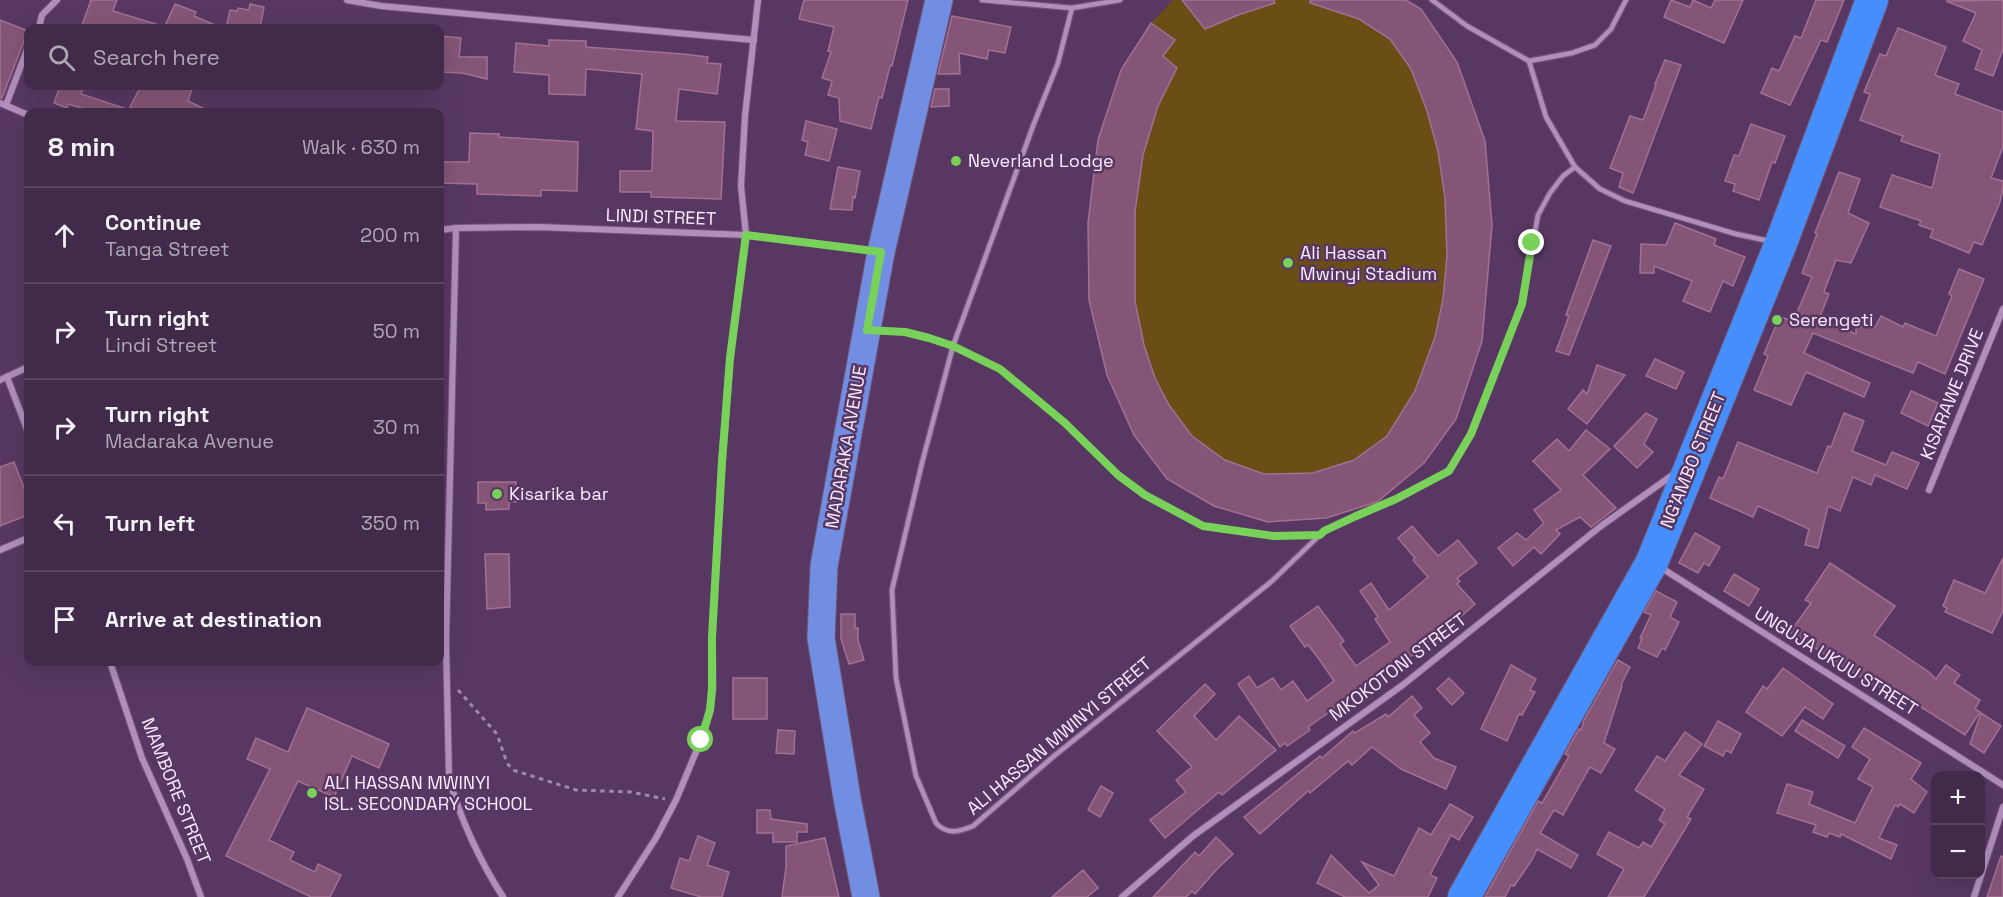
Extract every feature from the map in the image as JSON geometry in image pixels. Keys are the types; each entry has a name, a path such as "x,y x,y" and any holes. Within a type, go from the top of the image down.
{"highway":[{"name":"NG’AMBO STREET","path":"1464,897 1652,562 1781,243 1872,0"}],"main road":[{"name":"MADARAKA AVENUE","path":"866,897 821,638 824,566 881,252 939,0"}],"street":[{"path":"40,24 42,15 57,0"},
{"path":"347,0 754,40"},
{"path":"618,897 656,838 676,800 701,740 711,699 712,637 722,462 730,358 746,235 741,186 745,116 758,0"},
{"path":"24,56 3,104 24,113"},
{"name":"LINDI STREET","path":"444,230 539,227 746,235 881,252"},
{"path":"456,228 446,641 449,777 453,794 488,874 503,897"},
{"name":"KISARAWE DRIVE","path":"1929,490 2003,309"},
{"path":"0,380 24,369"},
{"path":"7,377 24,422"},
{"name":"MKOKOTONI STREET","path":"1127,896 1193,836 1404,684 1602,526 1692,461"},
{"path":"0,550 24,540"},
{"name":"UNGUJA UKUU STREET","path":"1652,562 2003,785"},
{"name":"MAMBORE STREET","path":"111,666 142,758 188,859 201,897"},
{"path":"1974,897 2003,807"}],"lane":[{"path":"982,0 1072,8 1120,0"},
{"path":"1432,0 1467,26 1529,61 1572,53 1595,45 1611,29 1626,0"},
{"name":"ALI HASSAN MWINYI STREET","path":"1072,8 1058,63 1032,126 953,346 892,590 896,678 916,776 930,811 942,829 962,831 973,826 1062,749 1272,581 1324,531 1396,499 1449,471 1471,434 1522,304 1538,215 1563,176 1575,167"},
{"path":"1529,61 1546,117 1575,167 1600,189 1625,201 1736,234 1781,243"},
{"name":"ALI HASSAN MWINYI STREET","path":"867,330 905,332 953,346 1000,369 1065,423 1118,475 1145,495 1203,526 1274,536 1320,535"}],"path":[{"path":"447,678 497,735 507,764 513,770 576,790 631,792 676,800"}],"shaded area":[{"name":"Ali Hassan Mwinyi Stadium","path":"1173,0 1406,0 1421,9 1457,62 1485,141 1456,419 1424,463 1377,502 1326,518 1268,522 1214,506 1167,479 1134,435 1107,375 1089,300 1088,223 1098,140 1121,70 1151,23"}],"building":[{"path":"91,0 117,0 113,11 156,24 82,24"},
{"path":"804,0 908,0 892,66 890,66 882,98 879,97 871,129 840,121 839,98 828,95 832,81 822,78 831,52 828,51 834,27 799,19"},
{"path":"1182,0 1274,0 1275,3 1205,29"},
{"path":"1310,0 1406,0 1421,9 1457,62 1485,141 1492,225 1482,341 1456,419 1424,463 1377,502 1326,518 1268,522 1214,506 1167,479 1134,435 1107,375 1089,300 1088,223 1098,140 1121,70 1151,23 1175,40 1163,56 1177,68 1158,106 1143,155 1135,212 1135,301 1144,345 1155,378 1169,405 1192,436 1225,460 1264,474 1313,473 1354,460 1387,436 1415,391 1435,337 1443,299 1447,256 1445,198 1438,151 1427,111 1411,69 1390,39 1359,19 1310,3"},
{"path":"1671,0 1690,7 1693,0 1711,8 1715,0 1743,0 1724,43 1664,17"},
{"path":"1816,0 1844,0 1827,42 1821,40 1790,105 1761,93 1772,68 1779,71 1795,36 1801,38"},
{"path":"2003,0 2003,49 1993,76 1975,69 1982,50 1963,41 1976,13 1946,1"},
{"path":"175,4 196,12 194,16 213,24 166,24"},
{"path":"250,4 264,7 261,24 227,24 230,10 237,11 238,8 249,10"},
{"path":"952,16 1011,27 1005,53 989,50 987,59 959,53 960,74 938,74"},
{"path":"0,20 24,29 24,41 2,98 0,98"},
{"path":"1898,28 1946,47 1935,75 1959,84 1955,94 2003,112 2003,147 1991,178 2003,181 2000,202 1982,245 1974,242 1969,253 1930,237 1933,230 1919,225 1921,221 1880,207 1892,175 1932,188 1940,154 1901,141 1903,136 1860,120 1870,94 1864,92 1880,54 1886,56"},
{"path":"444,36 461,38 459,57 487,57 487,79 462,73 444,72"},
{"path":"549,40 586,41 586,47 708,57 707,63 721,64 717,94 679,89 676,121 725,122 721,199 651,197 651,192 620,192 620,171 652,171 653,131 636,129 642,74 586,69 585,95 549,94 549,75 514,72 516,43 549,46"},
{"path":"1665,60 1681,65 1633,193 1619,187 1623,173 1610,168 1630,116 1643,120"},
{"path":"935,89 949,89 949,106 931,107"},
{"path":"59,90 82,90 81,94 124,108 82,108 68,104 67,108 54,103"},
{"path":"139,90 192,90 188,101 203,108 132,108 130,107"},
{"path":"806,121 837,129 829,161 805,155 808,142 802,140"},
{"path":"1751,124 1785,136 1775,163 1772,162 1759,200 1733,191 1735,184 1725,181 1734,155 1739,156"},
{"path":"470,133 578,142 577,191 541,190 541,196 477,194 477,184 444,183 444,162 469,162"},
{"path":"838,167 860,171 852,210 830,209"},
{"path":"1839,172 1860,179 1848,213 1869,223 1851,263 1836,260 1824,292 1829,294 1819,319 1856,334 1856,326 1875,327 1881,316 1903,327 1905,323 1936,336 1952,296 1949,294 1959,269 1984,279 1945,374 1918,362 1913,373 1813,333 1804,353 1870,383 1864,397 1806,372 1791,405 1754,390 1768,356 1764,354 1780,316 1793,322 1812,277 1802,273"},
{"path":"1675,223 1716,239 1714,245 1745,257 1733,286 1723,281 1710,312 1683,301 1692,281 1654,266 1654,273 1640,273 1641,244 1666,245"},
{"path":"1593,240 1611,246 1569,355 1556,351 1569,316 1566,315"},
{"path":"1655,359 1684,372 1676,389 1646,376"},
{"path":"1597,365 1625,375 1587,424 1568,409 1583,390 1587,394"},
{"path":"1911,391 1938,403 1928,426 1901,413"},
{"path":"1646,413 1657,419 1644,444 1653,452 1637,468 1614,446"},
{"path":"1844,413 1864,421 1852,451 1886,465 1892,452 1919,463 1907,489 1875,475 1871,485 1853,477 1840,511 1828,506 1818,548 1805,545 1809,529 1758,506 1753,517 1710,498 1719,477 1723,479 1738,442 1817,473 1828,446 1831,447"},
{"path":"1586,430 1610,449 1583,475 1616,508 1591,527 1580,517 1556,530 1560,534 1541,554 1534,547 1513,566 1498,548 1517,533 1526,540 1544,523 1534,510 1561,490 1533,461 1557,439 1569,451"},
{"path":"14,462 24,488 24,517 0,526 0,467"},
{"path":"478,482 516,482 516,502 509,502 509,509 486,510 486,503 478,503"},
{"path":"1412,526 1438,556 1458,540 1477,563 1457,578 1460,581 1457,584 1475,604 1457,620 1455,618 1408,659 1405,655 1368,681 1370,684 1308,727 1310,730 1287,746 1285,743 1280,747 1238,684 1249,676 1257,688 1273,678 1281,690 1293,681 1307,701 1334,681 1308,645 1305,647 1290,626 1318,606 1344,641 1340,644 1356,666 1390,642 1375,619 1378,617 1360,591 1371,583 1389,610 1428,577 1398,538"},
{"path":"1695,533 1720,547 1709,566 1704,563 1698,573 1679,563"},
{"path":"485,554 509,554 510,607 487,609"},
{"path":"2003,558 2003,611 1992,633 1945,612 1947,608 1943,606 1954,580 1985,593"},
{"path":"1830,563 1895,606 1874,635 1936,679 1946,665 1960,675 1954,683 1980,700 1975,709 1980,712 1965,735 1910,700 1909,702 1875,684 1874,686 1790,632 1811,603 1805,600"},
{"path":"1734,574 1759,589 1749,606 1724,591"},
{"path":"1656,591 1677,602 1670,617 1679,622 1665,650 1662,648 1657,657 1638,648 1642,639 1640,638 1651,615 1644,612"},
{"path":"841,614 855,614 855,628 858,628 858,640 864,660 849,664 841,639"},
{"path":"1618,660 1630,667 1621,685 1604,743 1615,749 1601,773 1590,767 1563,815 1554,810 1540,833 1578,855 1571,868 1537,849 1532,860 1514,886 1511,885 1505,897 1485,897 1538,801 1542,803 1569,756 1565,754 1579,729 1581,730 1584,720"},
{"path":"1511,665 1536,679 1530,690 1535,692 1522,715 1519,714 1507,741 1481,729"},
{"path":"1783,668 1833,704 1823,719 1805,707 1782,736 1746,712 1763,686 1767,689"},
{"path":"733,678 767,678 767,719 733,719"},
{"path":"1449,678 1464,693 1452,705 1437,689"},
{"path":"1205,684 1215,694 1194,716 1216,740 1239,716 1276,750 1222,795 1219,792 1165,838 1150,820 1186,792 1176,780 1192,767 1157,731"},
{"path":"1412,696 1422,708 1414,715 1430,733 1420,742 1434,758 1456,767 1446,789 1401,769 1372,747 1352,765 1348,761 1310,793 1308,791 1260,834 1244,817 1320,756 1322,758 1353,731 1355,733 1386,714 1388,717"},
{"path":"307,708 389,744 379,768 352,756 334,797 298,781 269,840 294,852 290,860 315,872 318,864 341,875 330,897 311,897 226,856 270,769 247,759 256,738 288,752"},
{"path":"1981,713 2001,726 1984,753 1970,744"},
{"path":"1802,720 1845,746 1838,758 1795,731"},
{"path":"1718,721 1741,734 1731,753 1726,750 1723,756 1704,746"},
{"path":"1864,728 1921,763 1911,779 1927,792 1914,813 1900,804 1898,807 1895,805 1879,838 1897,845 1891,859 1841,834 1840,837 1829,833 1827,837 1813,832 1816,825 1777,813 1787,784 1813,792 1809,804 1855,823 1873,787 1858,779 1870,759 1852,747"},
{"path":"778,730 795,731 794,754 776,753"},
{"path":"1685,732 1702,744 1679,775 1704,789 1687,817 1691,819 1644,897 1608,897 1624,869 1597,854 1609,832 1639,848 1643,842 1651,847 1665,824 1659,820 1665,809 1635,790 1657,756 1665,761"},
{"path":"1101,786 1113,793 1100,817 1088,810"},
{"path":"1450,804 1473,817 1459,840 1451,835 1430,875 1437,878 1428,897 1345,897 1317,883 1331,855 1369,893 1379,885 1362,862 1394,876 1419,828 1431,835"},
{"path":"757,810 770,810 771,819 807,824 807,832 797,832 797,842 773,842 773,833 757,833"},
{"path":"698,836 715,843 707,865 729,872 722,897 701,897 671,888 680,858 689,861"},
{"path":"1216,837 1233,854 1195,894 1192,891 1186,897 1153,897 1195,852 1199,856"},
{"path":"825,838 839,897 782,897 786,846"},
{"path":"2001,856 2003,857 2003,897 1987,897"},
{"path":"1083,870 1098,888 1087,897 1052,897"}],"place":[{"name":"Neverland Lodge","path":"956,161"},
{"name":"Ali Hassan Mwinyi Stadium","path":"1288,263"},
{"name":"Serengeti","path":"1777,320"},
{"name":"Kisarika bar","path":"497,494"},
{"name":"ALI HASSAN MWINYI ISL. SECONDARY SCHOOL","path":"312,793"}],"route":[{"path":"701,740 710,710 712,688 712,637 722,462 730,358 746,235 881,252 867,330 905,332 929,338 953,346 1000,369 1065,423 1118,475 1145,495 1203,526 1274,536 1320,535 1324,531 1396,499 1449,471 1471,434 1522,304 1532,243"}]}
